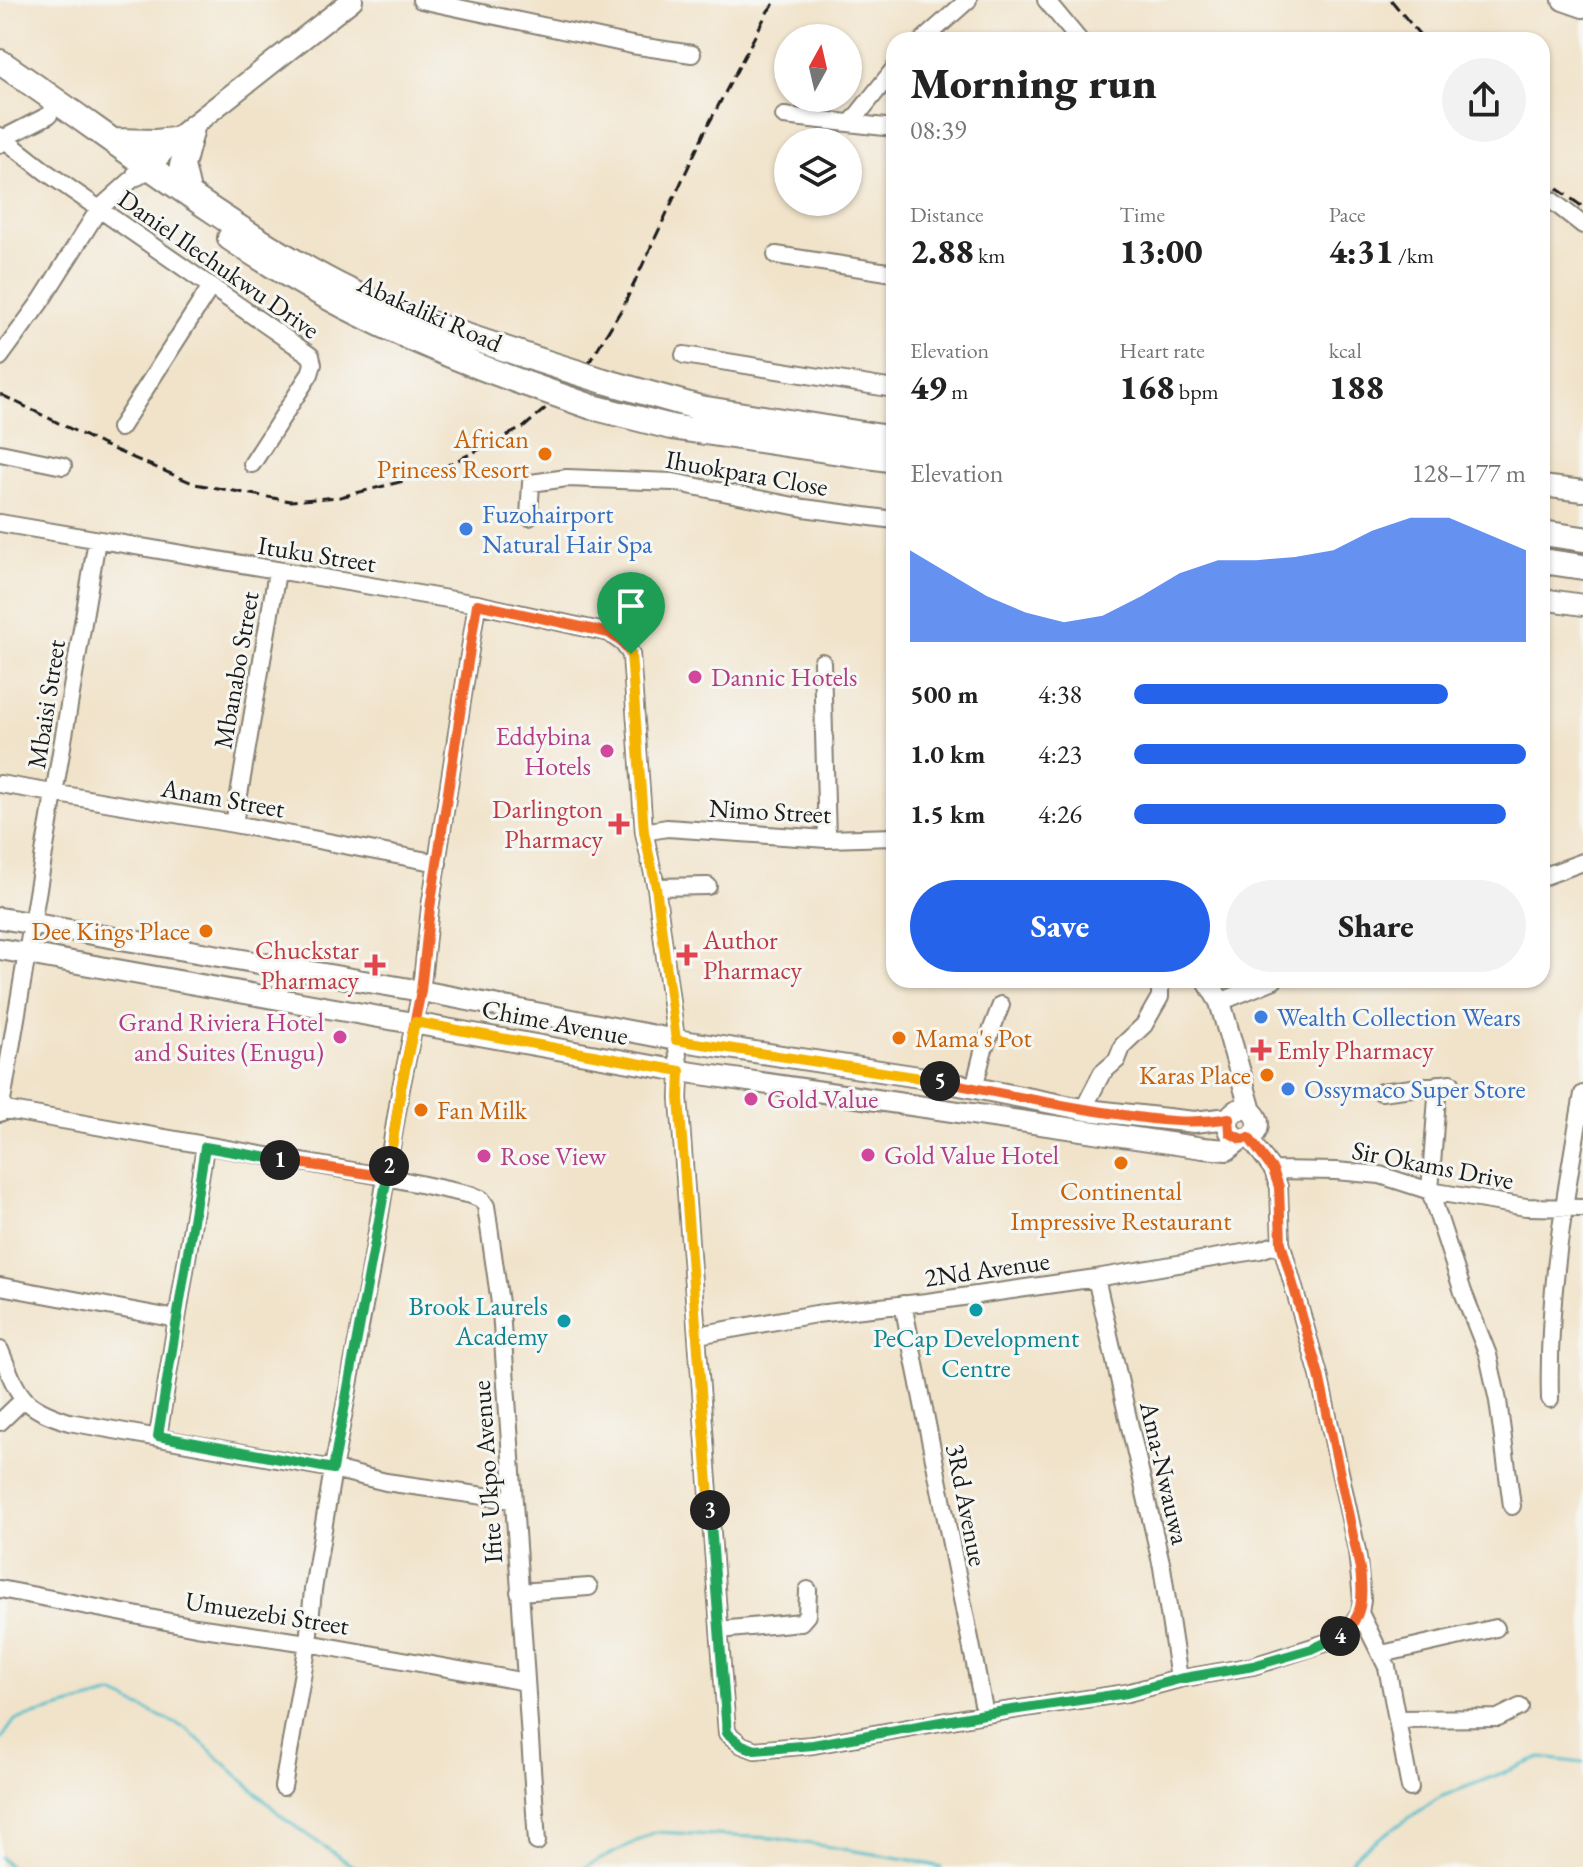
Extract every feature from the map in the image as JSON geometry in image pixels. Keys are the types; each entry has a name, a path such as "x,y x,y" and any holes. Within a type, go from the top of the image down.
{"highway":[{"name":"Abakaliki Road","path":"0,62 113,141 144,170 256,256 371,320 481,368 592,407 671,427 886,459"},
{"name":"Abakaliki Road","path":"0,82 49,115 144,170 188,191 263,241 342,287 390,308 538,360 700,408 886,438"},
{"path":"113,141 156,142 183,134 182,166 188,191"},
{"path":"1550,534 1583,539"},
{"path":"1550,562 1583,567"}],"main road":[{"path":"144,170 183,134 352,0"},
{"path":"1563,0 1583,7"},
{"path":"1550,487 1583,491"},
{"path":"1550,600 1583,605"},
{"name":"Chime Avenue","path":"0,918 421,991 676,1040 919,1077 1087,1110 1194,1122 1237,1114"},
{"name":"Chime Avenue","path":"0,949 680,1071 1203,1148 1227,1150 1245,1138"},
{"path":"1212,988 1220,1002 1239,1065 1237,1114 1230,1133 1245,1138"}],"street":[{"path":"421,0 632,45 692,54"},
{"path":"932,32 968,0"},
{"path":"1046,0 1072,32"},
{"path":"851,123 886,79"},
{"path":"1,139 49,115"},
{"path":"784,116 886,127"},
{"name":"Daniel Ilechukwu Drive","path":"1,139 313,360 310,374 252,464"},
{"path":"0,357 41,301 99,209 144,170"},
{"path":"1550,199 1583,225"},
{"path":"776,255 886,272"},
{"path":"120,428 210,288"},
{"path":"684,355 886,388"},
{"path":"0,453 63,466"},
{"name":"Ihuokpara Close","path":"529,517 531,483 567,478 673,482 804,508 886,519"},
{"name":"Ituku Street","path":"0,523 477,604 609,633 623,643 631,654 644,832"},
{"name":"Mbaisi Street","path":"0,1110 97,540"},
{"name":"Mbanabo Street","path":"234,824 277,572"},
{"path":"283,1787 333,1469 421,991 477,604"},
{"path":"822,662 827,839"},
{"name":"Anam Street","path":"0,784 438,863"},
{"name":"Nimo Street","path":"644,832 667,828 827,839 886,837"},
{"path":"644,832 656,887 680,1071 679,1098 727,1733 742,1745 755,1750 813,1745 985,1714 1127,1693 1179,1679 1253,1666 1335,1640 1349,1630 1360,1613 1362,1586 1345,1493 1319,1375 1281,1243 1279,1187 1273,1170 1245,1138"},
{"path":"1550,874 1583,862"},
{"path":"656,887 708,886"},
{"path":"1087,1110 1088,1100 1102,1073 1117,1060 1123,1045 1144,1025 1160,997 1160,988"},
{"path":"1220,1002 1254,988"},
{"path":"974,1088 983,1052 1001,1005"},
{"path":"1381,1092 1445,1084 1430,1191 1463,1292 1488,1355 1498,1401 1512,1506"},
{"path":"1550,1399 1549,1344 1563,1208 1583,1094"},
{"name":"Ifite Ukpo Avenue","path":"0,1110 387,1177 481,1199 486,1206 501,1310 537,1842"},
{"path":"158,1436 205,1147"},
{"name":"Sir Okams Drive","path":"1273,1170 1380,1175 1430,1191 1526,1207 1583,1208"},
{"name":"2Nd Avenue","path":"698,1335 816,1314 1096,1278 1260,1250 1281,1243"},
{"name":"Ama-Nwauwa","path":"1096,1278 1162,1567 1179,1679"},
{"path":"0,1286 177,1319"},
{"name":"3Rd Avenue","path":"903,1304 985,1714"},
{"path":"0,1350 23,1400 35,1409 69,1422 333,1469 386,1482 512,1500"},
{"path":"0,1422 23,1400"},
{"path":"519,1592 589,1587"},
{"name":"Umuezebi Street","path":"0,1589 196,1627 308,1643 526,1682"},
{"path":"720,1630 801,1622 807,1615 808,1590"},
{"path":"1360,1613 1387,1667 1410,1788"},
{"path":"1382,1654 1496,1628"},
{"path":"1398,1719 1498,1718 1520,1707"}],"waterway":[{"path":"0,1741 15,1720 113,1694 187,1729 286,1820 354,1867"},
{"path":"1346,1867 1360,1851 1440,1797 1541,1758 1583,1763"},
{"path":"585,1867 655,1832 773,1838 941,1867"},
{"path":"0,1857 10,1867"}],"railway":[{"path":"0,394 103,445 195,484 290,501 340,497 428,475 524,427 579,379 623,307 706,129 768,11 777,0"},
{"path":"1391,0 1417,32"},
{"path":"1550,184 1583,207"}],"place":[{"name":"African Princess Resort","path":"545,454"},
{"name":"Fuzohairport Natural Hair Spa","path":"466,529"},
{"name":"Dannic Hotels","path":"695,677"},
{"name":"Eddybina Hotels","path":"607,751"},
{"name":"Darlington Pharmacy","path":"619,824"},
{"name":"Dee Kings Place","path":"206,931"},
{"name":"Author Pharmacy","path":"687,955"},
{"name":"Chuckstar Pharmacy","path":"375,965"},
{"name":"Wealth Collection Wears","path":"1261,1017"},
{"name":"Grand Riviera Hotel and Suites (Enugu)","path":"340,1037"},
{"name":"Mama's Pot","path":"899,1038"},
{"name":"Emly Pharmacy","path":"1261,1050"},
{"name":"Karas Place","path":"1267,1075"},
{"name":"Ossymaco Super Store","path":"1288,1089"},
{"name":"Gold Value","path":"751,1099"},
{"name":"Fan Milk","path":"421,1110"},
{"name":"Gold Value Hotel","path":"868,1155"},
{"name":"Rose View","path":"484,1156"},
{"name":"Continental Impressive Restaurant","path":"1121,1163"},
{"name":"PeCap Development Centre","path":"976,1310"},
{"name":"Brook Laurels Academy","path":"564,1321"}],"route":[{"path":"631,654 623,643 609,633 477,604 430,908 421,991 401,1088 387,1177 205,1147 158,1436 333,1469 370,1274 387,1177 401,1088 415,1022 680,1071 679,1098 727,1733 742,1745 755,1750 813,1745 985,1714 1127,1693 1179,1679 1253,1666 1312,1649 1335,1640 1349,1630 1360,1613 1360,1569 1319,1375 1281,1243 1279,1187 1273,1170 1249,1138 1241,1139 1230,1133 1229,1118 1210,1122 1143,1118 919,1077 676,1040 656,887 644,832 631,654"}]}
